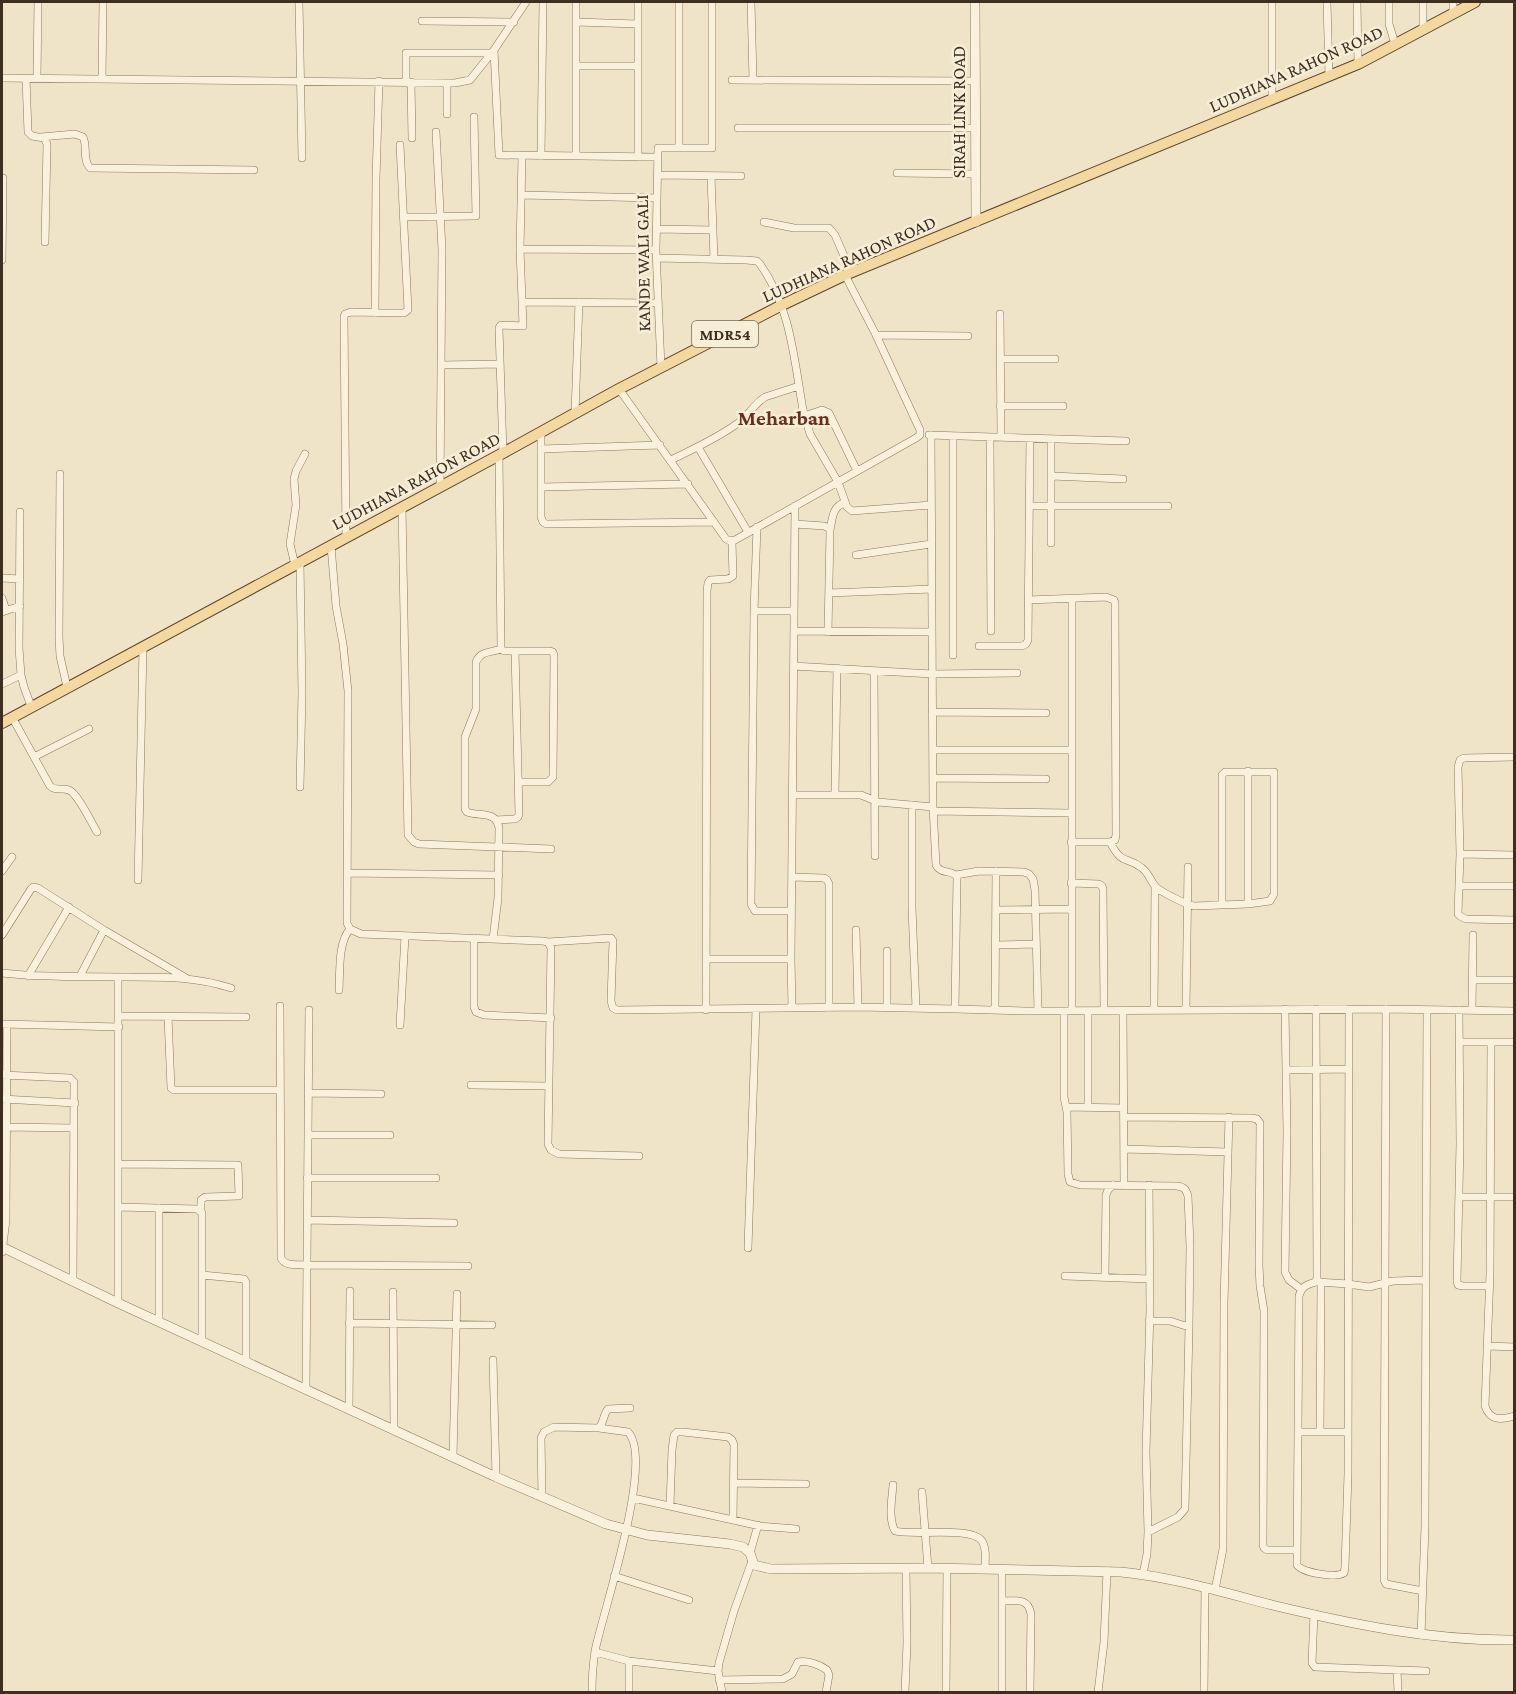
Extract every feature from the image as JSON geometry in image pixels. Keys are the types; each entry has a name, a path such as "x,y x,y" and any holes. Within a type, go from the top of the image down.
{"main road":[{"name":"LUDHIANA RAHON ROAD","path":"2,723 441,487 619,388 782,305 848,273 1358,64 1475,2"}],"street":[{"path":"37,78 38,2"},
{"path":"102,79 103,2"},
{"path":"299,2 302,158"},
{"path":"2,78 409,82 470,80 493,52 526,2"},
{"path":"541,156 543,2"},
{"path":"576,2 576,156"},
{"path":"638,2 638,157"},
{"path":"679,147 680,2"},
{"path":"493,52 499,155 657,157 658,148 712,148 712,2"},
{"path":"751,2 753,80"},
{"name":"SIRAH LINK ROAD","path":"975,2 976,222"},
{"path":"1272,2 1272,99"},
{"path":"1327,2 1329,75"},
{"path":"1357,2 1358,64"},
{"path":"1389,2 1389,24 1395,44"},
{"path":"1422,30 1423,2"},
{"path":"1453,2 1453,13"},
{"path":"422,21 514,22"},
{"path":"576,22 638,24"},
{"path":"411,138 406,52 493,52"},
{"path":"577,66 638,66"},
{"path":"26,78 28,132 32,136 41,137 75,134 83,137 86,142 88,167 254,170"},
{"path":"732,80 975,81"},
{"path":"375,313 379,81"},
{"path":"447,82 447,114"},
{"path":"404,217 476,216 474,117"},
{"path":"738,128 975,128"},
{"path":"436,132 442,250 441,487"},
{"path":"41,137 46,141 47,148 45,242"},
{"path":"346,537 344,316 351,312 404,314 408,310 400,145"},
{"path":"501,649 499,328 501,325 523,326 520,249 522,156"},
{"name":"KANDE WALI GALI","path":"657,157 656,254 661,367"},
{"path":"897,173 976,174"},
{"path":"657,175 741,177"},
{"path":"711,176 714,259"},
{"path":"2,260 3,178"},
{"path":"521,195 656,198"},
{"path":"764,222 794,228 829,228 835,235 848,273 920,430 920,435"},
{"path":"656,229 713,230"},
{"path":"520,249 656,254 757,261 764,268 789,325 804,416 810,434 838,482 847,507 852,511 931,505"},
{"path":"522,302 657,303"},
{"path":"575,413 579,302"},
{"path":"1000,314 1000,437"},
{"path":"876,335 968,336"},
{"path":"1000,359 1055,359"},
{"path":"441,365 500,364"},
{"path":"671,460 698,447 739,422 765,397 799,386"},
{"path":"619,388 726,539 732,542"},
{"path":"1000,406 1063,406"},
{"path":"804,416 822,410 829,413 857,471"},
{"path":"541,432 541,517 546,524 714,522"},
{"path":"732,542 920,435 1126,441"},
{"path":"931,435 933,809 936,865 941,871 956,874 979,871 1024,872 1033,879 1036,909 1038,1011"},
{"path":"953,436 953,655"},
{"path":"990,437 991,631"},
{"path":"979,646 1026,644 1028,640 1030,438"},
{"path":"1051,439 1051,543"},
{"path":"541,449 660,445"},
{"path":"698,447 748,532"},
{"path":"300,787 302,693 298,564 290,544 296,505 294,479 305,454"},
{"path":"60,474 59,637 60,656 67,687"},
{"path":"1051,476 1123,479"},
{"path":"541,487 688,484"},
{"path":"828,632 830,530 834,510 845,502"},
{"path":"792,1008 795,506"},
{"path":"1029,506 1168,506"},
{"path":"402,507 408,835 418,844 551,849"},
{"path":"20,512 21,675 31,706"},
{"path":"795,524 824,526 830,530"},
{"path":"757,527 751,904 755,911 791,911"},
{"path":"706,1010 707,591 710,580 728,579 732,576 732,542"},
{"path":"856,555 931,544"},
{"path":"331,546 336,606 348,691 347,922 350,929 361,934 548,942 611,938 613,941 611,1002 613,1008 618,1010 858,1007 1038,1011 1186,1009 1515,1011"},
{"path":"2,578 20,579"},
{"path":"829,593 932,589"},
{"path":"1028,600 1106,597 1114,600 1115,603 1116,835 1115,840 1110,842 1071,842"},
{"path":"2,598 4,611 20,606"},
{"path":"1072,598 1071,909 1064,1097 1068,1174 1070,1182 1080,1185 1177,1186 1187,1190 1190,1246 1185,1509 1178,1517 1148,1532"},
{"path":"754,611 794,611"},
{"path":"794,631 932,632"},
{"path":"138,880 143,647"},
{"path":"514,651 519,782 518,817 496,820 488,815 467,812 465,808 465,737 476,709 478,656 501,649 504,651 514,651 550,651 554,656 554,777 548,782 519,782"},
{"path":"793,666 932,674 1017,673"},
{"path":"835,794 837,668"},
{"path":"874,671 875,856"},
{"path":"2,684 21,675"},
{"path":"932,712 1046,713"},
{"path":"12,717 52,789 71,791 97,832"},
{"path":"34,757 89,729"},
{"path":"933,750 1071,750"},
{"path":"1515,757 1464,758 1458,767 1460,854 1458,914 1462,918 1515,920"},
{"path":"1248,771 1248,904"},
{"path":"1155,886 1188,905 1222,905 1270,902 1274,894 1274,772 1226,772 1222,776 1222,905"},
{"path":"933,778 1046,779"},
{"path":"792,795 861,795 886,803 933,809 1071,813"},
{"path":"912,805 912,908 916,1008"},
{"path":"493,939 499,875 496,820"},
{"path":"1110,842 1122,860 1140,866 1147,872 1155,886 1154,1010"},
{"path":"1460,854 1515,855"},
{"path":"2,871 12,857"},
{"path":"1186,1009 1188,867"},
{"path":"995,1010 996,871"},
{"path":"348,873 499,875"},
{"path":"955,1009 956,874"},
{"path":"792,877 824,878 829,884 829,1008"},
{"path":"1071,884 1099,884 1103,889 1104,1011"},
{"path":"1459,886 1515,886"},
{"path":"2,935 31,889 38,888 186,978"},
{"path":"28,976 69,907"},
{"path":"996,910 1071,909"},
{"path":"339,990 342,944 345,934 350,929"},
{"path":"80,976 104,930"},
{"path":"856,930 858,1007"},
{"path":"1472,1010 1473,935"},
{"path":"400,1025 405,936"},
{"path":"474,938 476,1012 484,1015 551,1018"},
{"path":"548,942 551,948 548,1144 551,1150 559,1154 639,1156"},
{"path":"996,945 1036,944"},
{"path":"887,951 887,1008"},
{"path":"706,959 791,959"},
{"path":"2,973 28,976 186,978 231,988"},
{"path":"118,977 118,1303"},
{"path":"1472,980 1515,980"},
{"path":"280,1006 281,1258 283,1262 307,1265 468,1266"},
{"path":"748,1248 756,1009"},
{"path":"1285,1009 1287,1132 1285,1272 1289,1280 1301,1289"},
{"path":"1316,1009 1320,1432"},
{"path":"1349,1009 1348,1069 1348,1284 1348,1432 1344,1573 1338,1576 1302,1570 1297,1565 1299,1296 1301,1289 1319,1282 1348,1284 1369,1287 1385,1282 1425,1280"},
{"path":"1386,1009 1384,1580 1386,1584 1392,1586 1423,1591"},
{"path":"306,1389 309,1010"},
{"path":"1422,1635 1425,1527 1426,1010"},
{"path":"1459,1010 1457,1281 1458,1285 1462,1286 1490,1286"},
{"path":"1088,1011 1088,1107"},
{"path":"1123,1011 1124,1185"},
{"path":"119,1016 246,1017"},
{"path":"168,1017 171,1088 174,1090 280,1090"},
{"path":"119,1027 4,1024 6,1220 2,1249 496,1477 625,1530 647,1535 743,1547 754,1564 771,1569 928,1568 1107,1571 1143,1574 1370,1626 1422,1635 1515,1640"},
{"path":"1459,1042 1515,1042"},
{"path":"1491,1042 1490,1286 1485,1406 1488,1414 1493,1418 1515,1416"},
{"path":"1286,1070 1348,1069"},
{"path":"4,1075 70,1078 74,1082 73,1282"},
{"path":"471,1085 549,1086"},
{"path":"308,1093 381,1094"},
{"path":"4,1099 75,1103"},
{"path":"1066,1107 1124,1108"},
{"path":"1124,1117 1252,1118 1257,1119 1260,1123 1259,1265 1264,1311 1263,1545 1267,1550 1297,1550"},
{"path":"1204,1692 1210,1588 1223,1549 1224,1314 1229,1118"},
{"path":"4,1127 74,1128"},
{"path":"308,1136 390,1136"},
{"path":"1124,1149 1228,1152"},
{"path":"118,1164 238,1165 239,1196 237,1198 205,1197 201,1200 203,1216 201,1340"},
{"path":"307,1178 436,1178"},
{"path":"1105,1277 1106,1196 1113,1185"},
{"path":"1143,1574 1148,1532 1146,1452 1149,1185"},
{"path":"1459,1197 1515,1197"},
{"path":"118,1207 201,1210"},
{"path":"159,1208 159,1322"},
{"path":"307,1220 454,1222"},
{"path":"202,1275 244,1279 246,1282 246,1361"},
{"path":"1065,1276 1149,1279"},
{"path":"349,1408 350,1291"},
{"path":"393,1292 394,1430"},
{"path":"453,1457 457,1294"},
{"path":"1149,1321 1170,1321 1189,1327"},
{"path":"349,1323 492,1325"},
{"path":"1488,1346 1515,1347"},
{"path":"493,1360 496,1477"},
{"path":"599,1428 608,1409 630,1408"},
{"path":"542,1497 541,1438 544,1432 554,1427 599,1428 631,1434 635,1459 633,1498 595,1652 592,1692"},
{"path":"670,1506 673,1439 677,1432 728,1437 732,1440 733,1520"},
{"path":"1298,1432 1348,1432"},
{"path":"734,1483 806,1484"},
{"path":"893,1485 892,1527 895,1531 955,1533 978,1537 985,1549 985,1569"},
{"path":"922,1492 928,1568"},
{"path":"633,1498 758,1525 796,1529"},
{"path":"722,1692 718,1671 758,1525"},
{"path":"905,1692 906,1569"},
{"path":"946,1692 947,1569"},
{"path":"1002,1569 1002,1692"},
{"path":"1098,1692 1104,1642 1107,1571"},
{"path":"614,1575 689,1600"},
{"path":"1002,1601 1023,1602 1030,1606 1030,1692"},
{"path":"1314,1614 1312,1663 1315,1667 1426,1671"},
{"path":"595,1652 629,1661 718,1671"},
{"path":"629,1661 629,1692"},
{"path":"719,1680 783,1679 792,1674 798,1662 803,1661 827,1670 829,1675 826,1692"},
{"path":"1397,1670 1398,1692"}],"district":[{"name":"Meharban","path":"784,418"}]}
